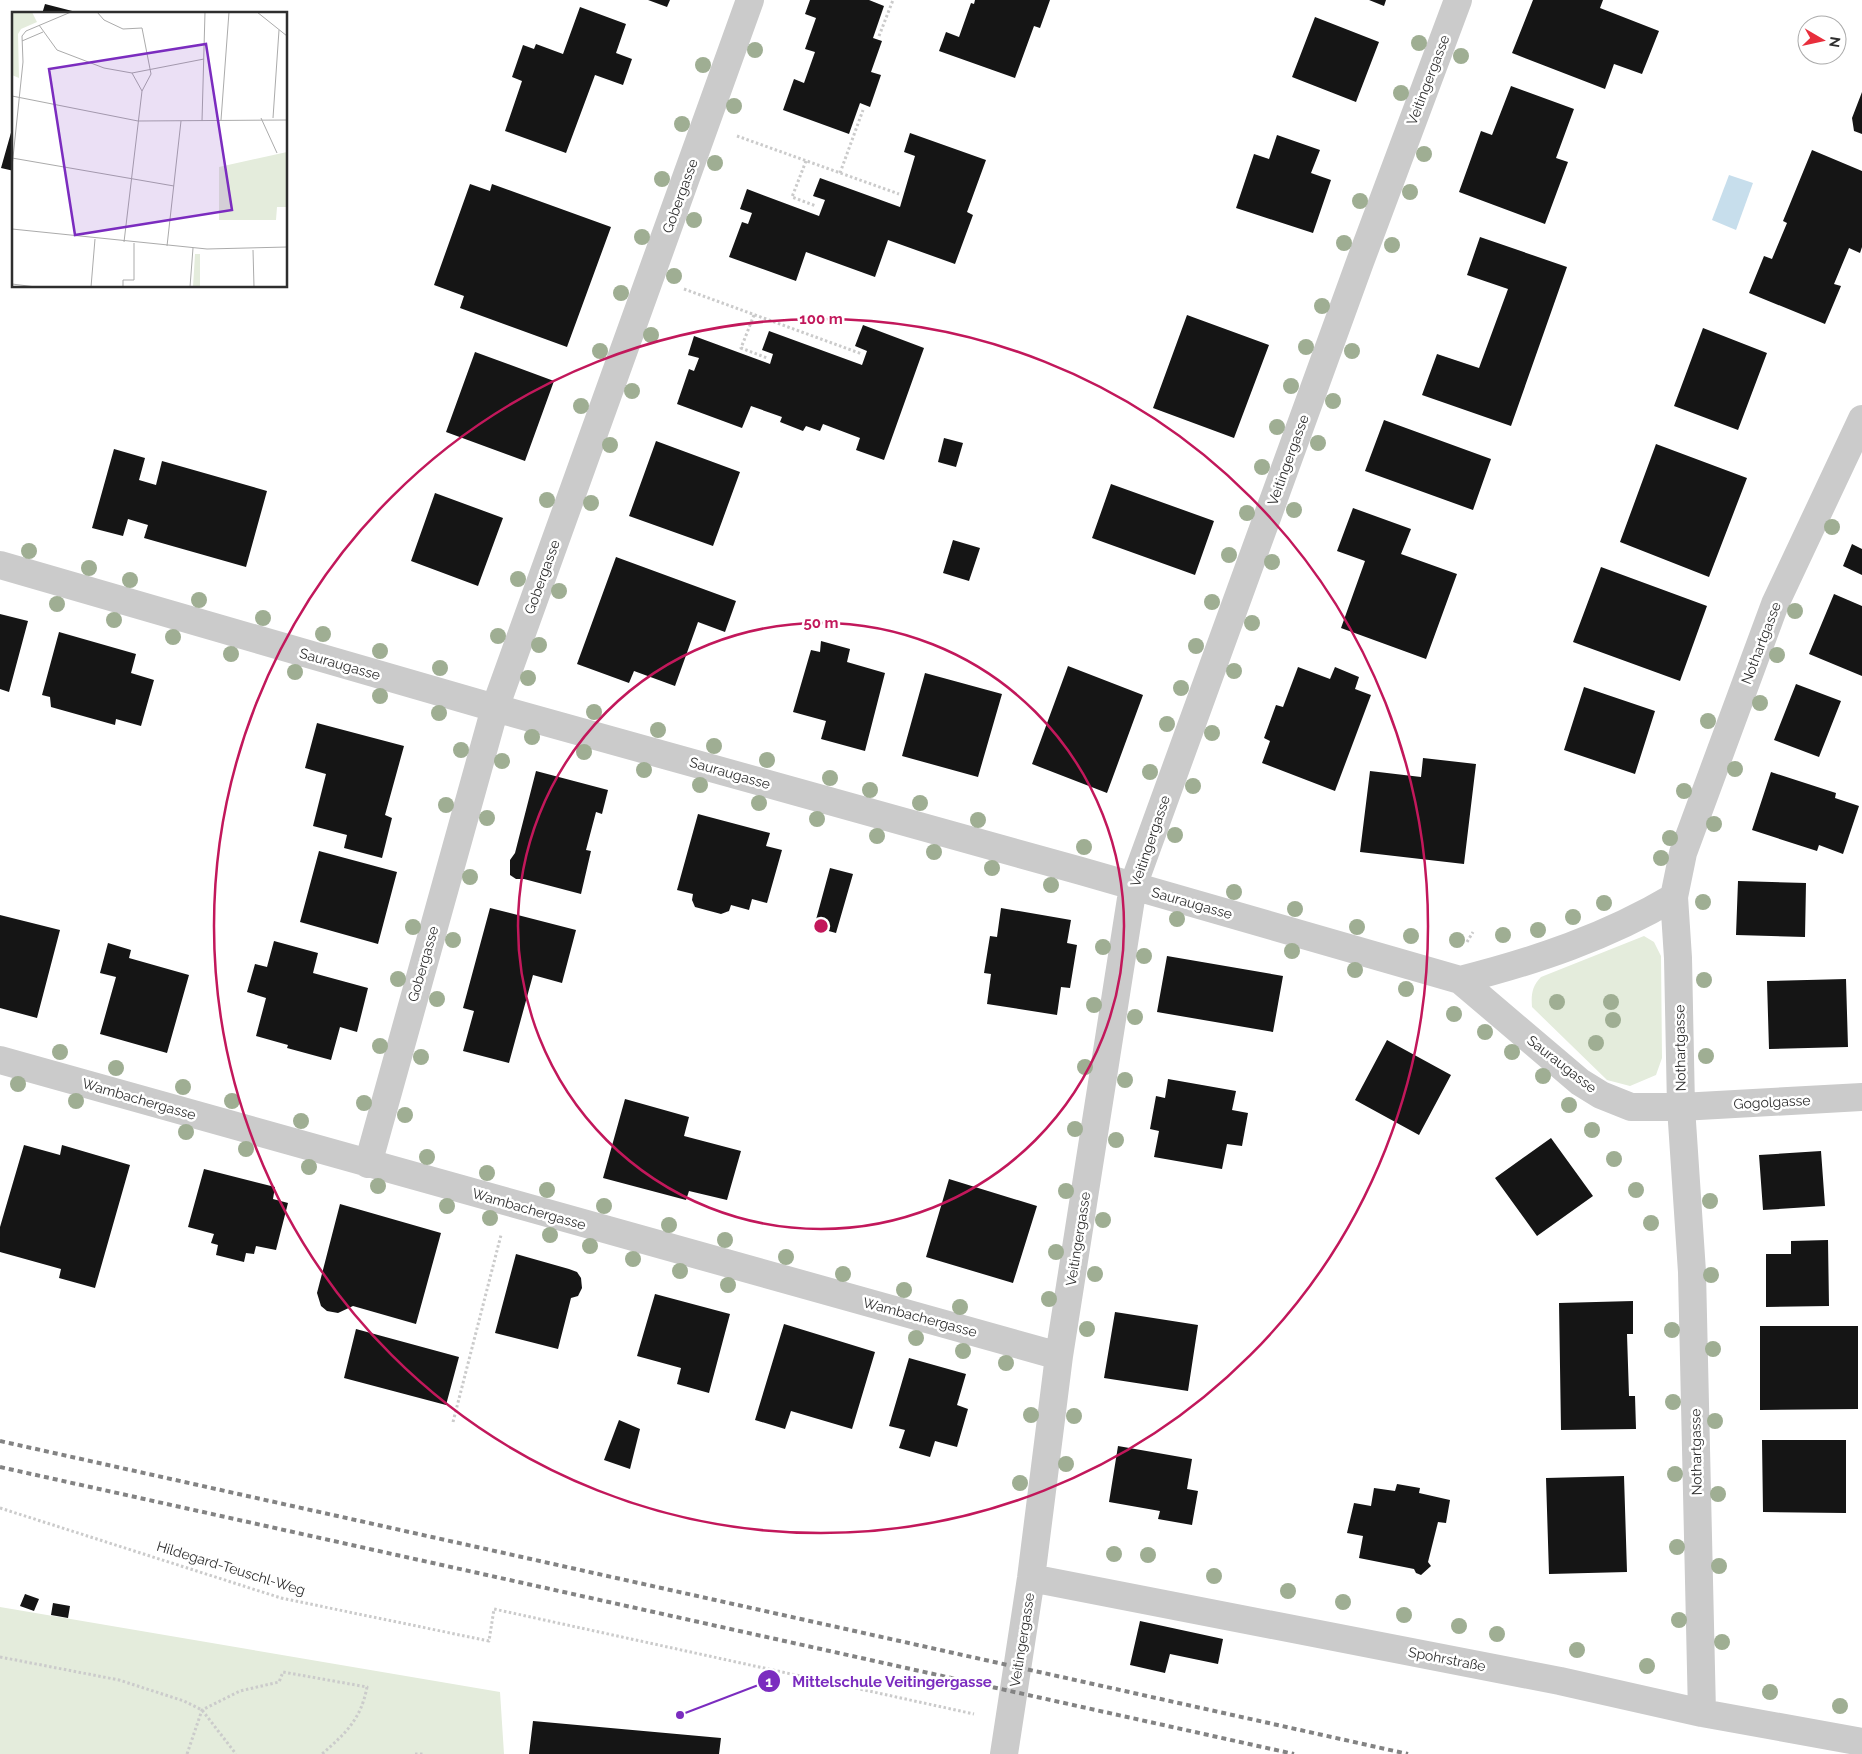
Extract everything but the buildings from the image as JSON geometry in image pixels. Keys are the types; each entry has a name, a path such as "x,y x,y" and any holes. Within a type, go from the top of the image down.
{"street":[{"name":"Gobergasse","path":"368,1164 494,708 750,0"},
{"name":"Veitingergasse","path":"1004,1754 1031,1578 1059,1356 1133,886 1360,262 1458,0"},
{"name":"Nothartgasse","path":"1702,1712 1692,1272 1681,1107 1678,958 1674,897 1683,854 1775,604 1862,419"},
{"name":"Sauraugasse","path":"0,566 494,708 1133,886 1460,980 1580,1082 1601,1095 1631,1107 1681,1107"},
{"path":"1460,980 1527,963 1590,940 1639,918 1674,897"},
{"name":"Wambachergasse","path":"0,1060 1059,1356"},
{"name":"Gogolgasse","path":"1681,1107 1862,1097"},
{"name":"Spohrstraße","path":"1031,1578 1560,1681 1702,1712 1862,1742"}],"path":[{"path":"879,36 892,0"},
{"path":"840,173 863,110"},
{"path":"736,136 899,194"},
{"path":"806,161 792,198 816,206"},
{"path":"681,288 862,354"},
{"path":"754,315 741,348 766,358"},
{"path":"453,1422 509,1203"},
{"name":"Hildegard-Teuschl-Weg","path":"0,1508 281,1598 489,1640 494,1609 1009,1722"},
{"path":"0,1657 119,1680 184,1701 202,1710 236,1754"},
{"path":"188,1753 202,1710 240,1692 280,1682 283,1672 368,1687 364,1704 349,1730 322,1754"},
{"path":"415,1754 424,1754"}],"green space":[{"path":"1644,936 1654,942 1661,956 1662,1058 1656,1075 1630,1086 1607,1080 1532,1007 1532,995 1534,987 1541,977"},
{"path":"0,1607 500,1692 504,1754 0,1754"}],"water":[{"path":"1729,175 1753,183 1736,230 1712,220"}],"railway":[{"path":"0,1441 1408,1754"},
{"path":"0,1467 1294,1754"}],"place":[{"name":"Mittelschule Veitingergasse","path":"680,1715"}]}
